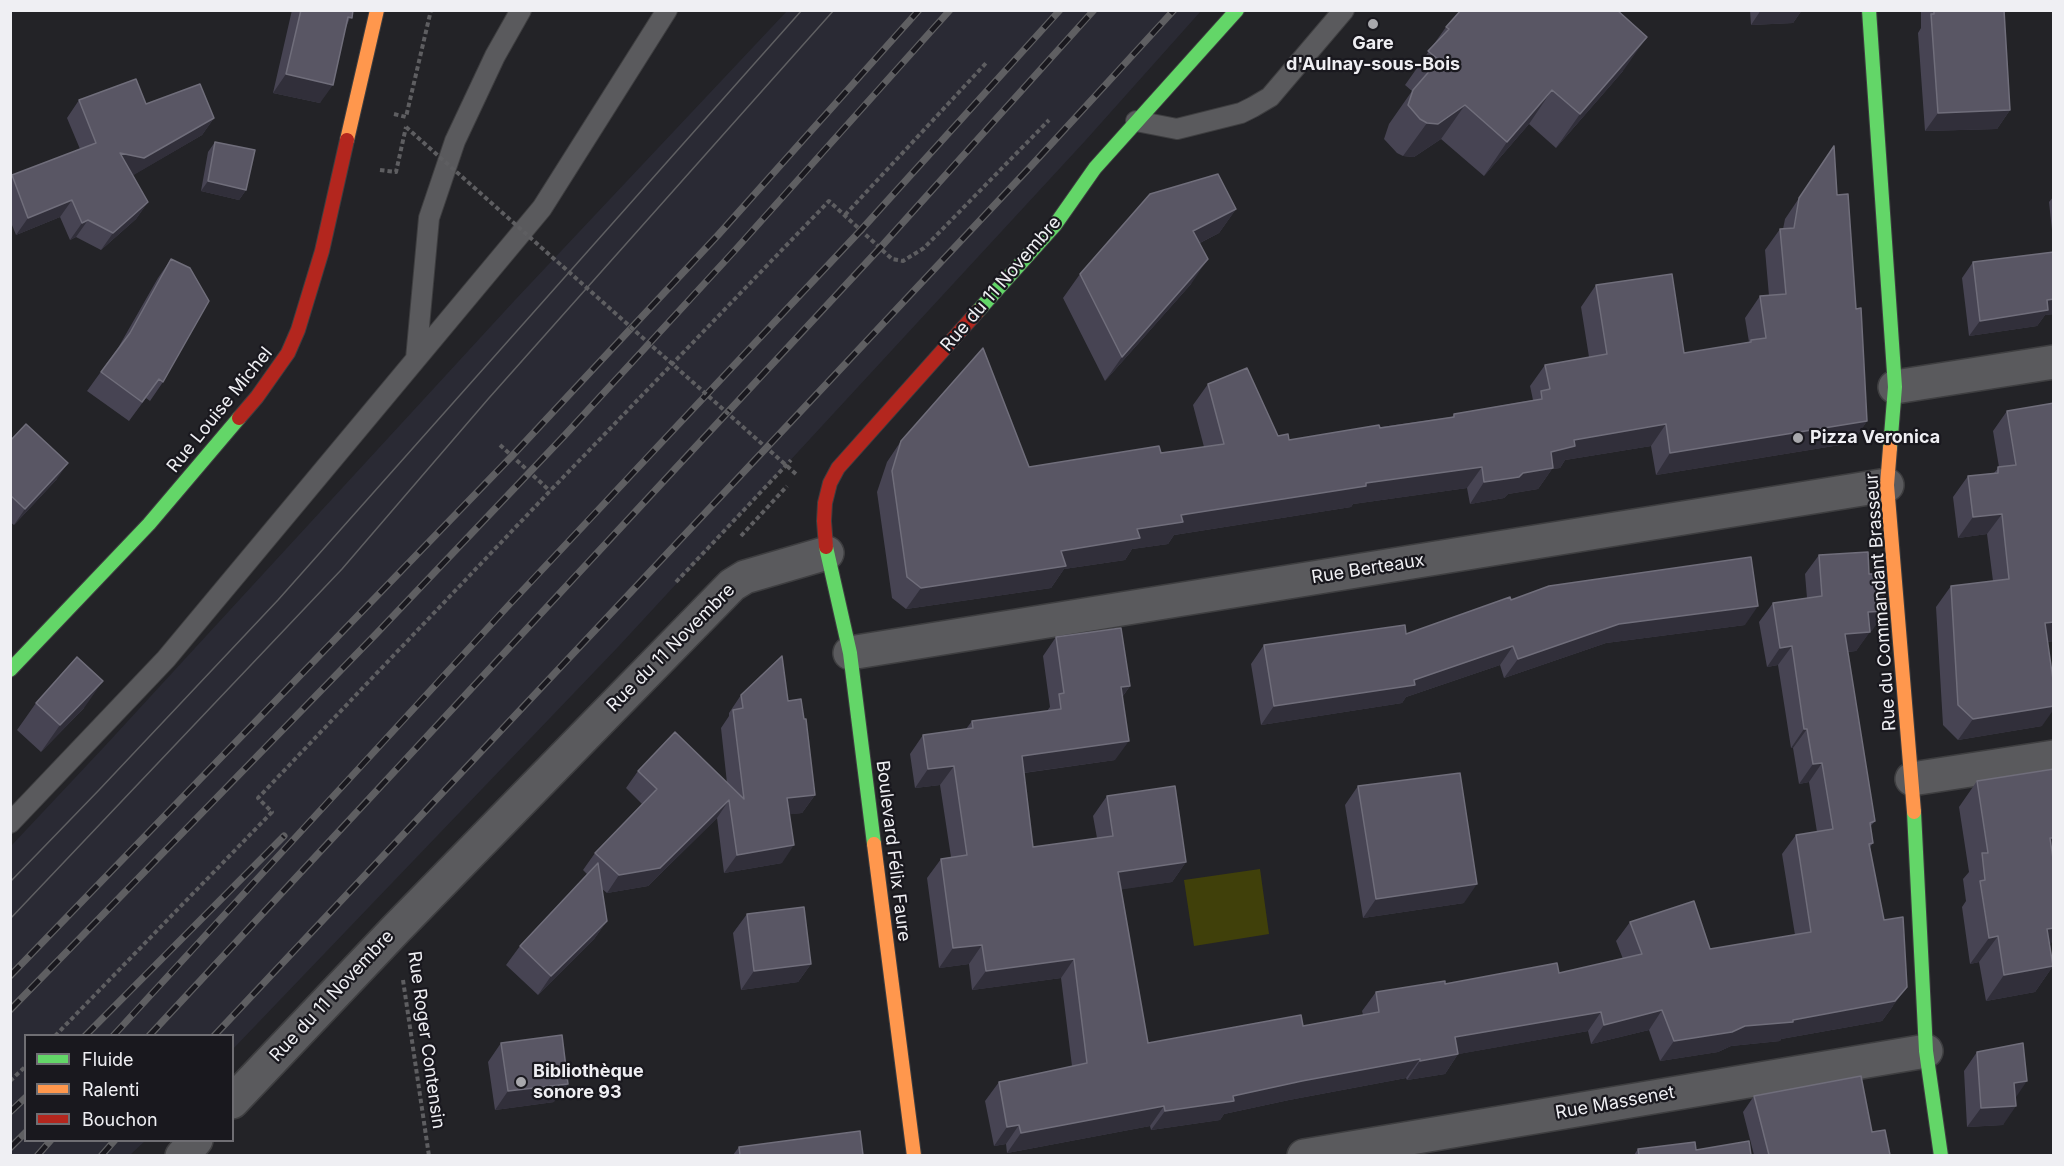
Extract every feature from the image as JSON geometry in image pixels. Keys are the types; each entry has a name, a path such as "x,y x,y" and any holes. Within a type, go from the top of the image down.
{"street":[{"name":"Rue Louise Michel","path":"10,670 149,524 257,397 288,353 298,330 322,251 377,10"},
{"name":"Rue du 11 Novembre","path":"234,1100 396,929 732,585 745,577 827,553 825,503 830,483 838,468 1055,225 1095,168 1237,10"},
{"name":"Rue du Commandant Brasseur","path":"1869,10 1895,387 1887,485 1912,779 1926,1051 1941,1155"},
{"path":"1895,387 2054,362"},
{"name":"Rue Berteaux","path":"849,653 1887,485"},
{"name":"Boulevard Félix Faure","path":"827,553 849,653 914,1155"},
{"path":"1912,779 2054,757"},
{"name":"Rue Massenet","path":"1304,1155 1926,1051"},
{"path":"182,1155 194,1142"}],"lane":[{"path":"416,359 429,218 455,141 495,56 521,10"},
{"path":"10,823 166,658 542,208 667,10"},
{"path":"1136,121 1177,129 1241,113 1253,107 1270,97 1344,10"}],"path":[{"path":"391,114 406,117 431,10"},
{"path":"845,215 986,63"},
{"path":"56,1034 272,812 258,798 829,201 892,259 903,261 924,248 1049,120"},
{"path":"406,127 797,475"},
{"path":"500,445 550,491"},
{"name":"Rue Roger Contensin","path":"396,929 429,1155"},
{"path":"10,1081 24,1068"}],"shaded area":[{"path":"787,11 1201,11 1085,141 618,647 234,1048 234,1034 24,1034 24,1142 144,1142 130,1155 11,1155 11,846 515,300"},
{"path":"1260,869 1269,934 1194,946 1184,880"}],"building":[{"path":"301,10 353,10 352,18 348,17 333,85 286,74"},
{"path":"1461,10 1617,10 1647,37 1580,114 1552,90 1507,142 1465,105 1438,124 1427,123 1420,119 1408,105 1413,90 1439,60 1428,51 1449,29 1446,27"},
{"path":"1934,10 2004,10 2010,110 1938,113 1931,14 1934,14"},
{"path":"136,79 146,104 200,84 214,118 144,158 120,153 148,202 113,233 88,220 82,223 72,200 28,218 12,175 96,143 79,100"},
{"path":"215,142 255,150 246,190 208,181"},
{"path":"1834,146 1837,195 1848,194 1856,309 1861,308 1867,421 1670,453 1666,424 1574,440 1575,446 1551,452 1553,468 1523,473 1519,477 1484,482 1482,467 1366,483 1366,486 1181,515 1183,522 1137,529 1140,538 1061,551 1066,566 921,588 907,577 892,471 901,441 983,348 1029,467 1159,446 1161,453 1224,444 1208,384 1247,368 1278,436 1288,434 1289,440 1379,425 1380,428 1454,417 1454,414 1542,399 1541,391 1550,389 1545,365 1607,354 1596,285 1672,274 1684,353 1766,338 1760,296 1786,294 1780,229 1794,228 1799,198"},
{"path":"1218,174 1236,209 1193,231 1208,259 1122,357 1080,274 1150,194"},
{"path":"2054,252 2054,299 2047,300 2048,310 1980,321 1973,262"},
{"path":"171,259 190,268 209,301 163,382 159,379 142,402 101,372 130,333"},
{"path":"2054,403 2054,622 2045,623 2054,687 2054,706 1973,719 1958,705 1951,586 2009,579 2002,514 1973,517 1968,476 1998,473 1998,467 2016,465 2007,411"},
{"path":"26,424 68,463 25,509 10,495 10,441"},
{"path":"1868,552 1869,574 1882,574 1885,611 1868,612 1870,632 1845,634 1875,821 1870,823 1873,843 1869,844 1884,920 1903,917 1907,987 1895,1001 1793,1020 1793,1022 1745,1026 1732,1032 1674,1041 1662,1010 1604,1025 1601,1012 1455,1037 1458,1054 1302,1081 1233,1096 1234,1101 1165,1111 1164,1106 1021,1133 1019,1125 1007,1127 999,1082 1087,1063 1074,959 986,971 982,945 953,948 941,859 967,855 954,766 928,769 923,735 973,728 972,721 1061,709 1059,694 1064,693 1056,637 1121,628 1130,686 1121,687 1129,741 1022,756 1033,847 1113,836 1107,796 1175,786 1186,862 1118,872 1148,1043 1301,1015 1303,1026 1379,1012 1376,992 1445,981 1445,984 1557,963 1559,973 1642,954 1630,922 1694,901 1710,949 1811,932 1796,835 1833,829 1822,763 1813,764 1807,729 1804,729 1792,646 1780,648 1773,603 1822,596 1819,555"},
{"path":"1751,557 1758,606 1619,624 1518,659 1513,646 1414,680 1415,685 1274,706 1264,645 1405,625 1406,634 1510,597 1511,600 1549,586"},
{"path":"782,656 788,701 801,699 804,719 806,719 815,795 787,798 794,845 737,855 729,800 660,868 619,875 595,853 657,789 638,771 675,732 744,799 733,710 743,708 741,695"},
{"path":"77,657 103,681 60,725 36,703"},
{"path":"2054,769 2054,838 2050,838 2054,866 2054,928 2047,929 2053,966 2004,975 1998,936 1989,938 1980,881 1985,880 1982,853 1988,853 1977,781"},
{"path":"1460,773 1477,884 1376,899 1358,786"},
{"path":"598,863 607,921 551,976 520,946"},
{"path":"804,907 811,964 754,971 747,914"},
{"path":"562,1035 568,1084 508,1091 501,1043"},
{"path":"2023,1043 2027,1081 2014,1083 2016,1106 1981,1108 1977,1052"},
{"path":"1861,1076 1872,1132 1885,1130 1890,1155 1769,1155 1754,1096"},
{"path":"860,1131 863,1155 740,1155 739,1147"},
{"path":"1749,1141 1751,1155 1639,1155 1638,1149 1695,1142 1696,1150"}],"tram line":[{"path":"10,882 278,600 802,10"},
{"path":"10,919 342,569 489,398 834,10"}],"railway":[{"path":"10,976 512,456 719,234 919,10"},
{"path":"10,1010 377,633 565,435 737,248 950,10"},
{"path":"115,1034 508,606 861,230 1060,10"},
{"path":"151,1034 880,248 1094,10"},
{"path":"216,1034 1032,165 1174,10"},
{"path":"87,1034 284,836"},
{"path":"10,1112 24,1099"},
{"path":"10,1148 24,1134"},
{"path":"37,1156 49,1142"},
{"path":"101,1156 113,1142"}],"traffic: fast":[{"path":"978,311 1055,225 1095,168 1237,10"},
{"path":"1869,10 1895,387 1890,448"},
{"path":"10,670 149,524 239,418"},
{"path":"826,547 850,653 874,844"},
{"path":"1914,812 1926,1051 1941,1156"}],"traffic: slow":[{"path":"347,140 377,10"},
{"path":"1890,448 1887,485 1914,812"},
{"path":"874,844 914,1156"}],"traffic: jam":[{"path":"239,418 288,353 298,330 322,251 347,140"},
{"path":"826,547 825,503 830,483 838,468 978,311"}],"place":[{"name":"Gare d'Aulnay-sous-Bois","path":"1373,24"},
{"name":"Pizza Veronica","path":"1798,438"},
{"name":"Bibliothèque sonore 93","path":"521,1082"}]}
